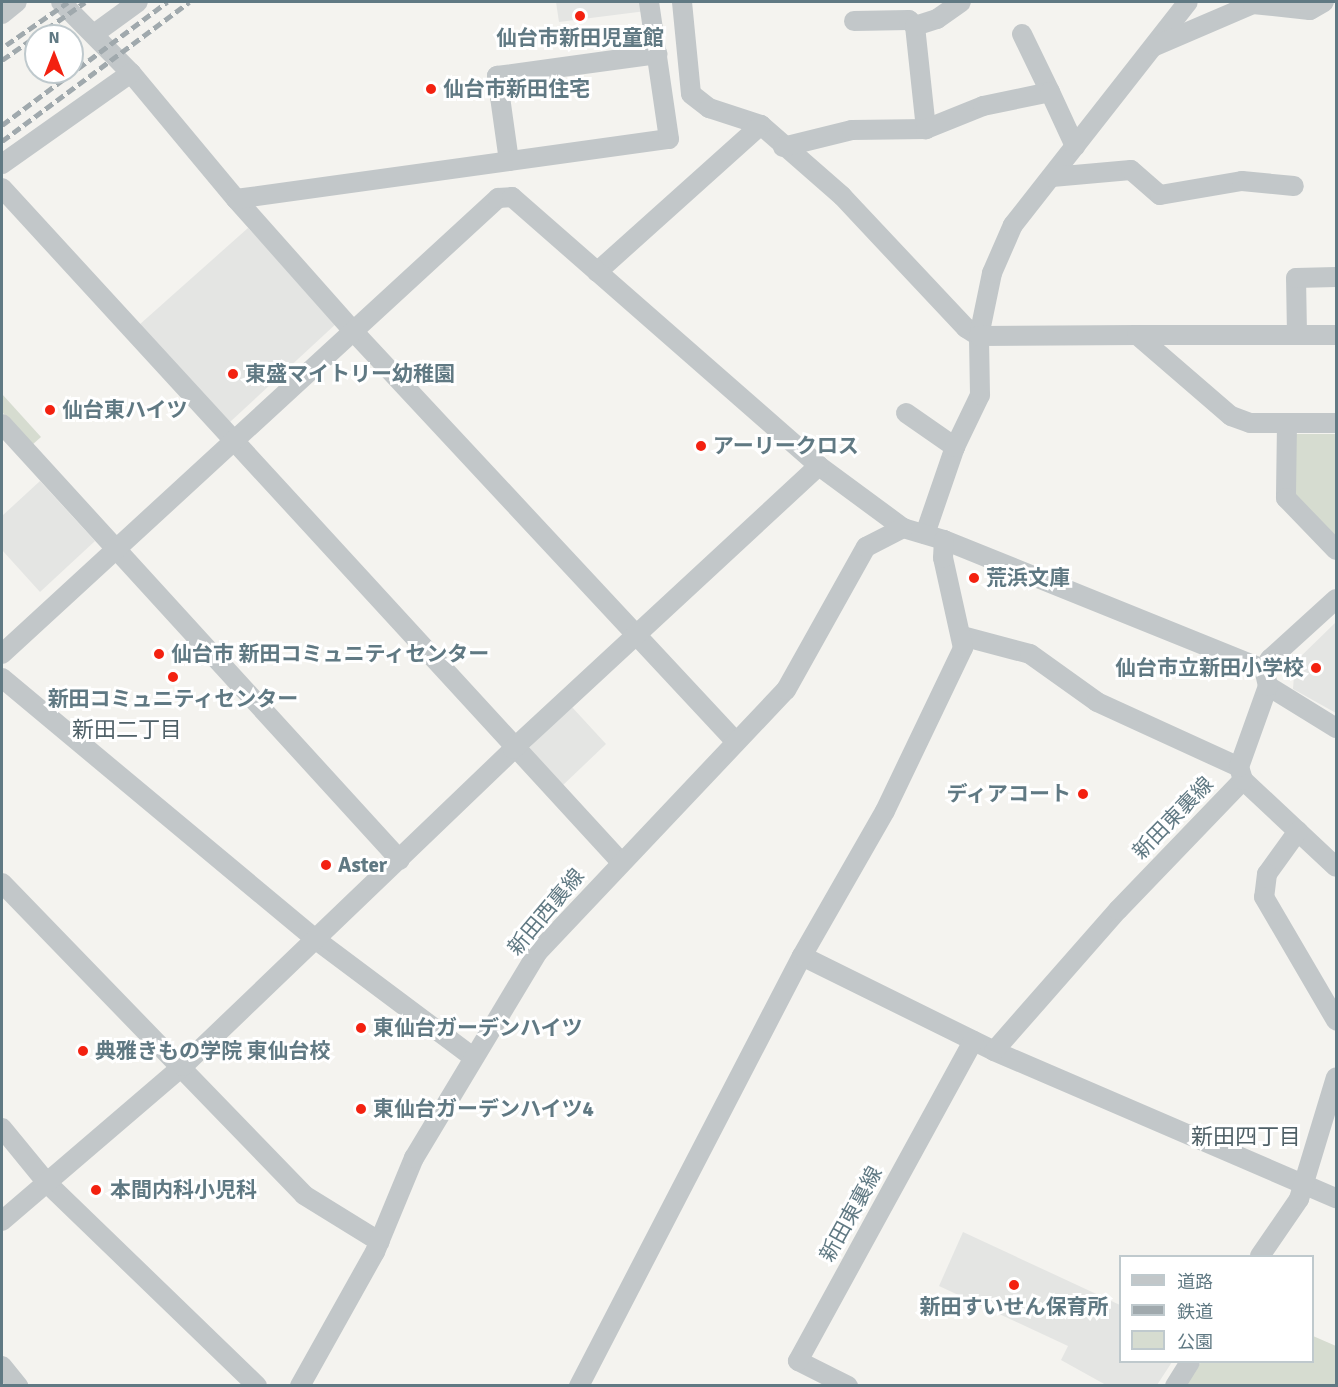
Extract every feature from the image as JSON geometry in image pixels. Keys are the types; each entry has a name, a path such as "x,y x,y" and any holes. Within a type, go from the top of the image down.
{"street":[{"path":"2,14 17,2"},
{"path":"61,2 131,73 236,199 354,332 736,742"},
{"path":"94,34 138,2"},
{"path":"236,199 669,139 649,2"},
{"path":"682,2 691,94 709,108 761,125 783,147 842,196 966,328 979,336 1336,335"},
{"path":"915,26 937,19 961,2"},
{"path":"579,1386 802,956 885,811 963,648 943,558 934,537 955,447 980,395 979,336 992,273 1013,225 1053,177 1188,2"},
{"path":"1155,46 1253,4 1310,10 1324,2"},
{"path":"854,21 909,20 915,26 926,129"},
{"path":"1022,34 1075,146"},
{"path":"509,161 497,76 657,54"},
{"path":"2,164 131,73"},
{"path":"783,147 852,130 926,129 983,106 1050,92"},
{"path":"597,272 761,125"},
{"path":"1053,177 1131,170 1160,195 1242,181 1294,186"},
{"path":"2,188 513,749 620,861"},
{"path":"2,654 498,198 512,197 819,466 903,528 934,537 1266,678 1336,729"},
{"path":"1297,334 1296,278 1336,278"},
{"path":"1137,335 1231,416 1250,423 1336,423"},
{"path":"906,413 955,447"},
{"path":"1287,423 1286,498 1336,550"},
{"path":"2,424 400,860"},
{"path":"2,1221 183,1066 513,749 819,466"},
{"name":"新田西裏線","path":"300,1386 380,1242 414,1158 538,952 620,861 786,690 866,547 903,528"},
{"name":"新田東裏線","path":"994,1051 1241,774 1270,659 1336,599"},
{"path":"962,636 1030,654 1097,702 1241,774 1336,867"},
{"path":"2,678 315,939 473,1057"},
{"path":"1298,831 1267,874 1264,897 1336,1020"},
{"path":"2,883 183,1066 304,1195 380,1242"},
{"path":"802,956 994,1051 1336,1198"},
{"name":"新田東裏線","path":"848,1386 798,1360 973,1041"},
{"path":"1261,1255 1299,1199 1336,1077"},
{"path":"2,1128 47,1183 257,1386"},
{"path":"1175,1386 1189,1363"},
{"path":"2,1366 18,1386"}],"shaded area":[{"name":"仙台市新田児童館","path":"556,2 645,2 646,11 559,22"},
{"name":"東盛マイトリー幼稚園","path":"248,228 338,322 230,422 139,325"},
{"path":"40,481 95,541 40,592 2,550 2,516"},
{"name":"仙台市立新田小学校","path":"1336,622 1336,713 1293,689 1295,662"},
{"path":"571,706 606,744 561,787 527,750"},
{"path":"963,1232 1119,1305 1119,1363 1171,1363 1157,1385 1106,1385 1061,1360 1068,1346 939,1286"}],"green space":[{"path":"2,394 41,437 32,445 2,412"},
{"path":"1291,434 1336,434 1336,541 1289,495"},
{"path":"1314,1336 1336,1346 1336,1385 1185,1386 1200,1363 1314,1363"}],"railway":[{"path":"6,45 68,2"},
{"path":"2,60 85,2"},
{"path":"2,125 167,2"},
{"path":"2,141 189,2"}],"place":[{"name":"仙台市新田児童館","path":"580,16"},
{"name":"仙台市新田住宅","path":"431,89"},
{"name":"東盛マイトリー幼稚園","path":"233,374"},
{"name":"仙台東ハイツ","path":"50,410"},
{"name":"アーリークロス","path":"701,446"},
{"name":"荒浜文庫","path":"974,578"},
{"name":"仙台市 新田コミュニティセンター","path":"159,654"},
{"name":"仙台市立新田小学校","path":"1316,668"},
{"name":"新田コミュニティセンター","path":"173,677"},
{"name":"ディアコート","path":"1083,794"},
{"name":"Aster","path":"326,865"},
{"name":"東仙台ガーデンハイツ","path":"361,1028"},
{"name":"典雅きもの学院 東仙台校","path":"83,1051"},
{"name":"東仙台ガーデンハイツ4","path":"361,1109"},
{"name":"本間内科小児科","path":"96,1190"},
{"name":"新田すいせん保育所","path":"1014,1285"}],"district":[{"name":"新田二丁目","path":"127,730"},
{"name":"新田四丁目","path":"1246,1137"}]}
